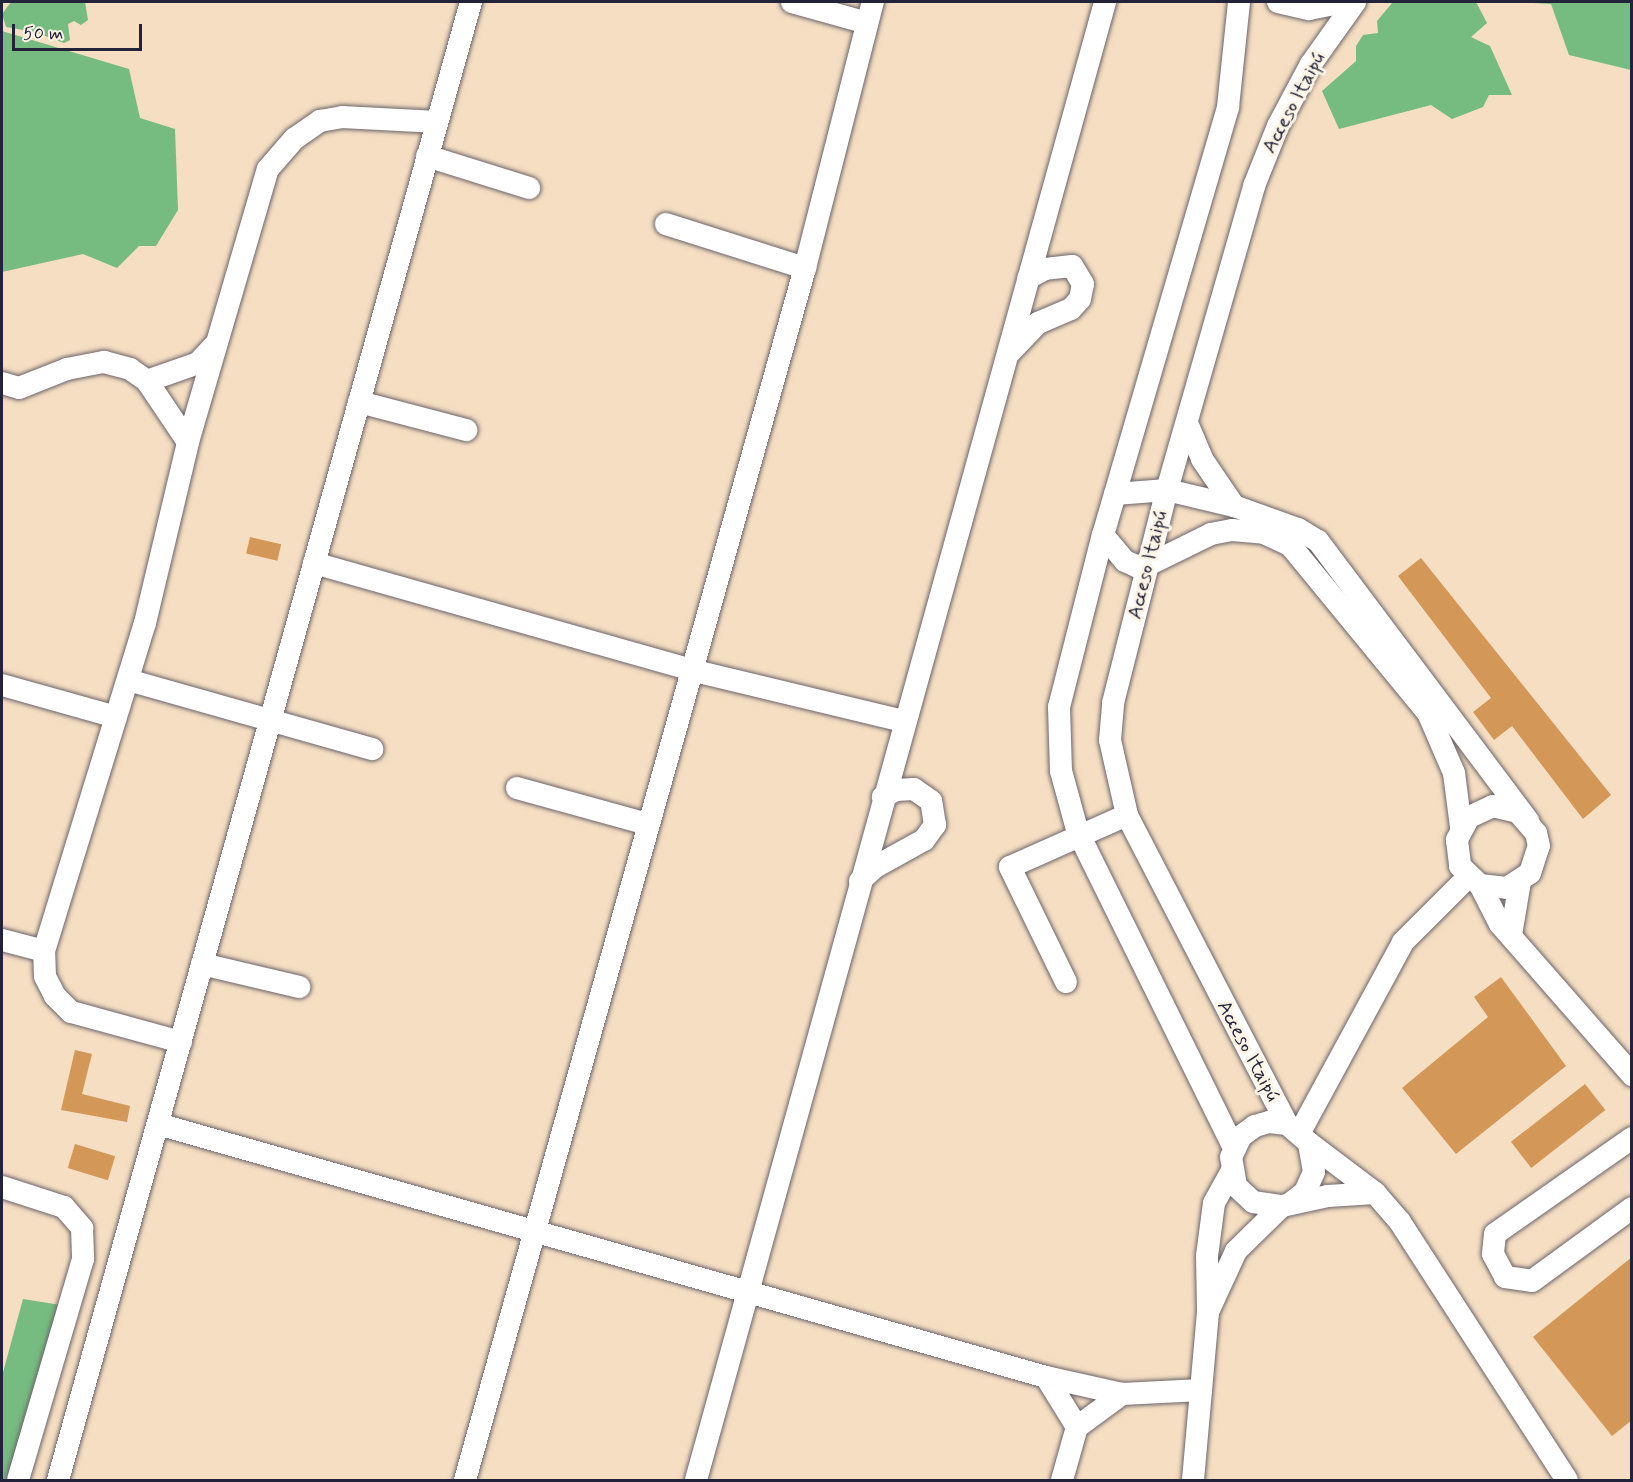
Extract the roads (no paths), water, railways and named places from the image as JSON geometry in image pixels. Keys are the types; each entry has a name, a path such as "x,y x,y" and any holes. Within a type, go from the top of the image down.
{"street":[{"path":"58,1480 471,2"},
{"path":"465,1480 805,268 870,12 792,2"},
{"path":"696,1480 745,1291 1105,2"},
{"path":"1193,1480 1208,1312 1207,1256 1214,1203 1231,1172 1234,1148 1078,833 1061,771 1059,707 1103,535 1228,107 1239,2"},
{"path":"1278,2 1309,9 1346,2"},
{"name":"Acceso Itaipú","path":"1299,1133 1127,815 1110,740 1113,703 1167,490 1254,186 1278,126 1311,64 1355,2"},
{"path":"180,1042 71,1012 55,996 45,976 44,951 146,623 188,442 268,169 294,139 320,121 343,117 437,122"},
{"path":"427,156 529,188"},
{"path":"666,224 805,268"},
{"path":"1006,357 1038,323 1071,309 1080,299 1083,284 1072,266 1046,269 1028,278"},
{"path":"147,381 198,363 216,344"},
{"path":"2,383 19,388 67,369 104,362 130,369 147,381 188,442"},
{"path":"359,402 466,429"},
{"path":"1187,423 1202,459 1234,506"},
{"path":"1115,494 1167,490 1234,506 1298,529 1318,542 1536,832 1538,853 1530,873 1520,882 1493,889 1474,881"},
{"path":"1103,535 1125,561 1148,565 1211,534 1232,530 1264,533 1290,545 1428,713 1454,773 1461,827 1456,853 1495,916 1632,1075"},
{"path":"314,564 691,670 904,721"},
{"path":"128,680 372,749"},
{"path":"2,685 116,717"},
{"path":"517,788 648,824"},
{"path":"860,881 874,867 924,840 935,825 931,801 914,789 896,790 883,797"},
{"path":"1461,827 1469,817 1493,806 1518,812 1528,820"},
{"path":"1066,982 1010,867 1078,833 1127,815"},
{"path":"1208,1312 1236,1251 1287,1204 1305,1192 1314,1172 1299,1133 1403,942 1474,881"},
{"path":"1511,935 1520,882"},
{"path":"2,940 44,951"},
{"path":"202,964 299,987"},
{"path":"1234,1148 1255,1126 1269,1122 1299,1133 1375,1193 1400,1222 1567,1480"},
{"path":"158,1124 1046,1377 1122,1394 1201,1390"},
{"path":"1632,1137 1495,1234 1493,1254 1505,1277 1532,1281 1632,1208"},
{"path":"1231,1172 1236,1186 1253,1202 1287,1204 1375,1193"},
{"path":"2,1187 64,1207 81,1228 83,1259 18,1480"},
{"path":"1046,1377 1077,1426"},
{"path":"1062,1480 1077,1426 1122,1394"}]}
